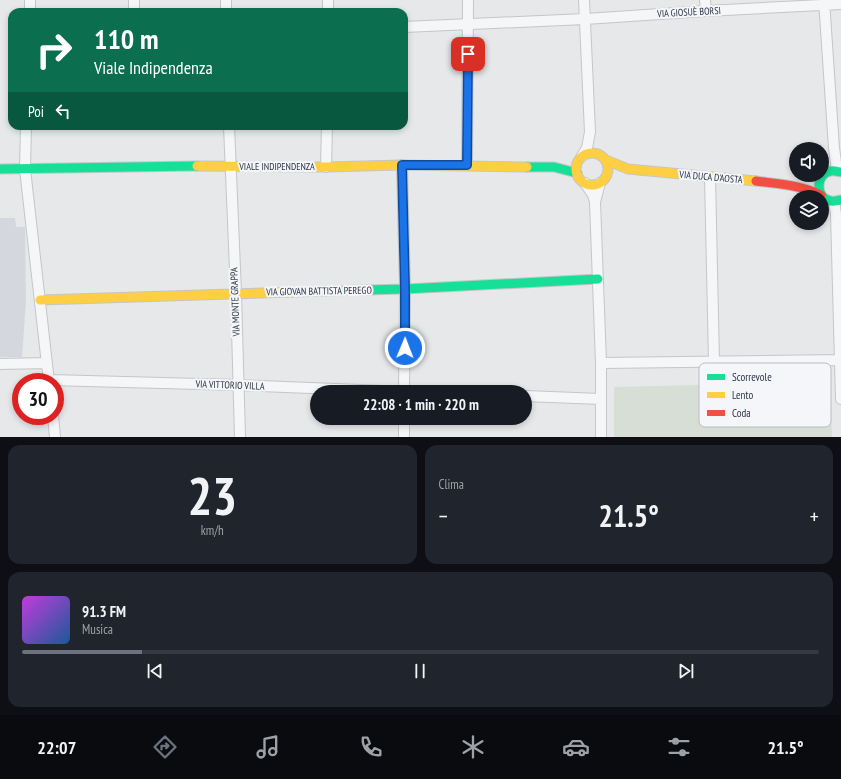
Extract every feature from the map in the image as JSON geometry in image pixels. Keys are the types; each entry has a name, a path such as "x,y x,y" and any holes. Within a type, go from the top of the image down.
{"street":[{"path":"467,165 468,0"},
{"path":"584,0 590,132 587,148 577,165 577,173 581,180 585,182 590,184 600,183"},
{"path":"705,0 706,11"},
{"path":"824,2 834,148 839,171"},
{"name":"VIA GIOSUÈ BORSI","path":"408,27 585,19 824,2 841,4"},
{"path":"26,130 25,169 48,373"},
{"name":"VIA MONTE GRAPPA","path":"228,130 236,293 240,437"},
{"path":"326,167 327,130"},
{"path":"580,158 592,153 602,156 606,160 608,170 607,175 600,183 595,202"},
{"name":"VIALE INDIPENDENZA","path":"554,167 580,158"},
{"name":"VIA DUCA D'AOSTA","path":"606,160 628,169 794,185 811,190"},
{"path":"402,165 405,289 404,385"},
{"name":"VIALE INDIPENDENZA","path":"0,169 467,165 554,167 577,173"},
{"name":"VIA DUCA D'AOSTA","path":"607,175 628,169"},
{"name":"VIA DUCA D'AOSTA","path":"829,171 831,170 839,171"},
{"path":"710,177 714,362"},
{"path":"585,182 593,195 595,202 601,363 601,437"},
{"name":"VIA DUCA D'AOSTA","path":"794,185 803,182"},
{"path":"838,201 836,214 841,399"},
{"name":"VIA GIOVAN BATTISTA PEREGO","path":"40,300 405,289 598,279"},
{"path":"601,363 840,360"},
{"path":"0,364 47,362"},
{"name":"VIA VITTORIO VILLA","path":"64,381 310,388"},
{"path":"532,396 601,399"},
{"path":"54,425 55,437"},
{"path":"404,425 404,437"}],"shaded area":[{"path":"0,218 15,218 16,227 25,227 26,300 22,357 0,357"},
{"path":"699,385 699,427 831,427 831,410 832,437 614,437 614,387"}],"traffic: fast":[{"path":"0,169 197,166"},
{"path":"527,167 554,167 577,173"},
{"path":"841,172 832,171 826,173 822,176 819,186 822,196 826,199 832,201 841,200"},
{"path":"325,291 405,289 598,279"}],"traffic: slow":[{"path":"592,153 598,154 605,160 608,169 607,175 601,182 592,185 586,184 579,178 576,169 577,163 583,156 592,153"},
{"path":"606,160 628,169 756,181"},
{"path":"197,166 326,167 402,165 527,167"},
{"path":"40,300 325,291"}],"traffic: jam":[{"path":"756,181 781,184 807,190"}],"route":[{"path":"405,348 402,165 467,165 468,54"}]}
